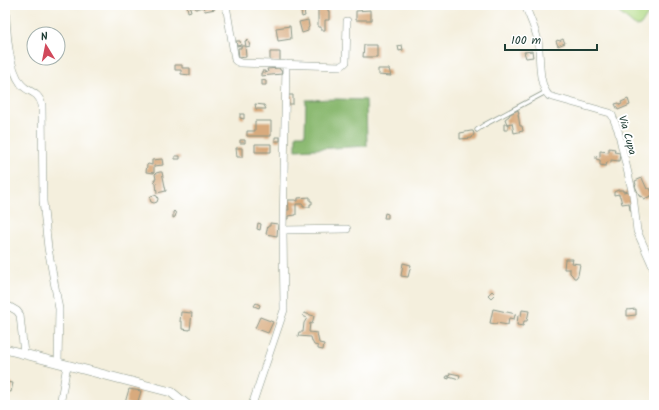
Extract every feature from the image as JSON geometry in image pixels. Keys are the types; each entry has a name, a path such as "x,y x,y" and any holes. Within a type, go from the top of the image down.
{"street":[{"path":"5,5 10,54 16,74 22,84 38,96 42,105 43,201 48,248 59,309 62,364 60,405"},
{"path":"226,5 236,61 240,63 341,66 346,62 347,21"},
{"path":"525,5 538,39 542,81 546,92"},
{"path":"252,405 284,310 283,230 286,64"},
{"name":"Via Cupa","path":"546,92 549,96 610,112 612,115 618,130 633,195 638,231 654,269"},
{"path":"283,230 347,229"},
{"path":"5,304 17,311 20,315 24,354"},
{"path":"5,349 171,392 187,405"}],"lane":[{"path":"649,5 654,6"},
{"path":"477,130 546,92"}],"green space":[{"path":"610,5 654,5 654,9 651,9 641,25 635,26"},
{"path":"306,100 366,100 367,146 296,150 296,135 305,135"}],"building":[{"path":"187,5 214,5 215,9 205,11 204,7 196,9 195,7 190,8 191,11 188,12"},
{"path":"318,5 325,5 325,7 328,7 329,20 325,20 325,30 321,30 321,27 318,27"},
{"path":"371,10 371,20 356,20 356,11"},
{"path":"301,11 304,11 305,16 302,17"},
{"path":"308,20 308,31 302,33 299,22"},
{"path":"290,26 291,39 278,41 276,28"},
{"path":"563,39 565,43 558,46 556,41"},
{"path":"248,40 250,46 246,47 245,41"},
{"path":"236,41 240,41 241,45 237,46"},
{"path":"364,45 377,45 377,57 363,57"},
{"path":"402,45 403,50 399,51 398,46"},
{"path":"241,46 245,46 246,57 239,58 238,48 241,48"},
{"path":"532,51 533,57 526,58 524,52"},
{"path":"270,52 280,52 280,62 270,62"},
{"path":"175,65 182,65 182,68 190,68 190,75 181,74 181,70 175,70"},
{"path":"279,68 282,74 261,76 262,71 265,71 265,73 268,72 267,69"},
{"path":"378,69 389,69 391,76 378,75"},
{"path":"262,80 266,81 266,85 262,85"},
{"path":"287,95 293,95 293,104 288,104"},
{"path":"628,99 630,105 618,110 615,104 619,103 620,105 622,104 621,102"},
{"path":"255,104 264,105 266,109 256,109"},
{"path":"518,110 520,126 522,126 523,131 514,133 512,123 507,124 505,119 510,114"},
{"path":"240,114 244,114 244,119 240,118"},
{"path":"255,121 271,121 271,136 247,136 247,131 255,131"},
{"path":"504,124 508,124 508,130 504,130"},
{"path":"473,131 474,134 472,138 460,139 460,133"},
{"path":"275,137 280,137 280,141 275,141"},
{"path":"240,140 245,140 245,143 240,143"},
{"path":"255,144 271,144 271,152 255,152"},
{"path":"236,148 242,148 242,157 237,157"},
{"path":"609,148 615,149 614,152 620,153 619,161 611,160 611,163 607,162 606,166 600,165 600,160 596,159 596,156 600,157 600,151 609,152"},
{"path":"175,156 180,156 180,159 175,159"},
{"path":"162,159 163,165 154,166 154,173 146,172 147,165 152,165 152,160"},
{"path":"162,172 166,191 157,193 154,179 156,179 155,174"},
{"path":"642,178 647,189 650,188 653,195 644,199 642,196 640,197 635,186 635,181"},
{"path":"623,190 623,192 629,191 633,210 630,210 629,203 622,204 619,194 614,195 614,192"},
{"path":"152,195 156,195 158,199 156,203 152,203 150,201 150,197"},
{"path":"310,197 312,204 310,204 310,207 303,207 303,204 296,204 296,215 288,216 288,219 286,219 285,210 289,210 288,200 298,201 298,198"},
{"path":"174,211 176,214 173,218 173,212"},
{"path":"385,213 388,214 388,218 384,218"},
{"path":"258,223 261,224 260,230 257,229"},
{"path":"270,223 278,224 277,236 266,234"},
{"path":"565,259 573,259 572,263 580,264 576,278 574,278 570,273 570,269 564,269"},
{"path":"403,263 411,265 408,277 401,276"},
{"path":"492,291 495,294 491,298 488,295"},
{"path":"256,303 260,305 259,308 254,306"},
{"path":"493,309 516,315 514,319 509,318 508,325 490,323"},
{"path":"636,309 636,315 627,316 627,310"},
{"path":"522,310 529,311 527,321 524,321 523,326 517,325 518,315 521,316"},
{"path":"181,312 192,313 190,330 182,329 182,322 180,322"},
{"path":"304,313 314,316 312,324 310,323 309,332 317,333 319,343 324,344 323,350 318,349 318,346 314,345 311,337 298,336 299,332 303,332 304,323 307,318 303,316"},
{"path":"260,317 273,322 268,333 255,328"},
{"path":"450,373 460,375 459,379 449,376"},
{"path":"5,382 13,383 11,392 5,391"},
{"path":"129,389 141,391 137,405 125,403"}]}
